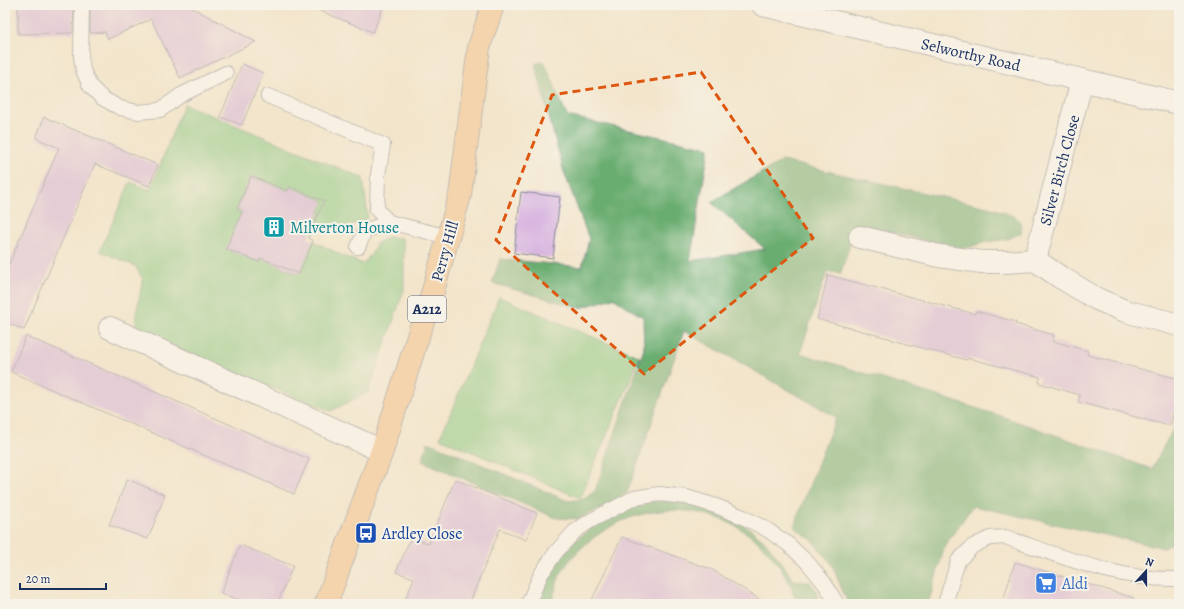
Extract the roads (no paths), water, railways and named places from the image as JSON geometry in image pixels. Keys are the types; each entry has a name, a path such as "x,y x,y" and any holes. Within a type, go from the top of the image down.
{"main road":[{"name":"Perry Hill","path":"326,604 382,451 429,305 460,195 479,47 493,5"}],"street":[{"name":"Selworthy Road","path":"763,5 791,8 1082,80 1179,102"},
{"name":"Silver Birch Close","path":"1035,260 1082,80"},
{"path":"860,237 938,256 982,262 1035,260 1097,299 1124,311 1179,325"},
{"path":"110,328 382,451"}],"lane":[{"path":"82,5 81,57 83,70 90,86 102,98 120,108 138,112 160,110 180,95 226,73"},
{"path":"268,96 384,145 378,175 377,210 388,222 448,237"},
{"path":"358,247 365,231 388,222"},
{"path":"528,604 541,574 556,552 574,532 590,521 634,498 659,494 686,497 716,506 743,517 766,529 788,544 808,563 825,584 837,604"},
{"path":"945,604 958,561 974,546 990,538 1005,537 1108,571 1159,580 1179,580"}],"place":[{"name":"Milverton House","path":"274,227"},
{"name":"Ardley Close","path":"366,533"},
{"name":"Aldi","path":"1046,583"}]}
